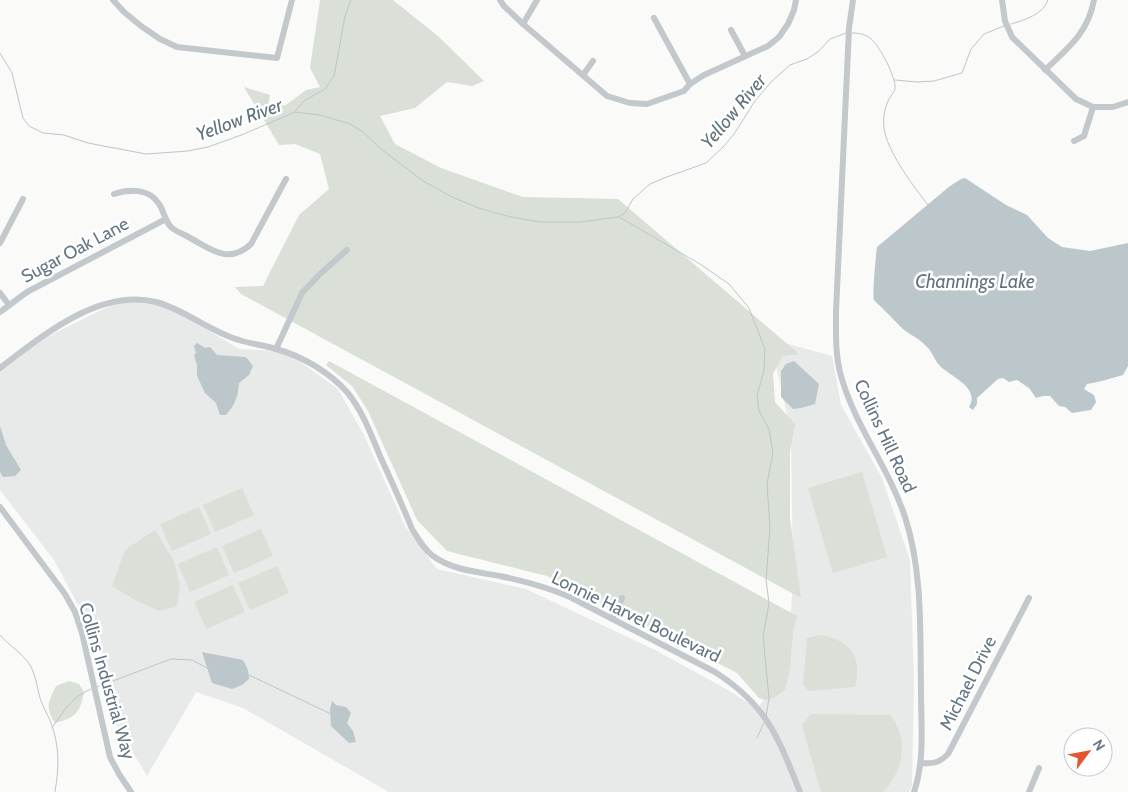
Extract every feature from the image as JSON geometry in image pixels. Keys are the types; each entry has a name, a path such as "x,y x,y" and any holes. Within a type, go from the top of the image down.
{"street":[{"path":"112,0 142,26 177,48 277,58 292,0"},
{"path":"500,0 523,24 608,96 630,104 647,104 665,98 684,90 704,75 768,46 779,37 788,24 796,0"},
{"path":"523,24 538,0"},
{"name":"Collins Hill Road","path":"853,0 849,28 836,312 837,352 840,374 847,397 905,516 915,560 918,598 921,763 914,792"},
{"path":"1002,0 1005,22 1012,37 1076,100 1093,106 1113,107 1128,102"},
{"path":"1045,70 1077,39 1087,25 1094,0"},
{"path":"654,18 690,84"},
{"path":"731,30 744,56"},
{"path":"583,75 593,61"},
{"path":"1074,142 1084,136 1093,106"},
{"path":"114,194 129,190 143,192 159,204 172,228 223,254 238,254 251,244 286,179"},
{"path":"0,243 23,199"},
{"name":"Sugar Oak Lane","path":"0,312 27,292 166,219"},
{"path":"276,349 302,293 347,250"},
{"path":"0,293 9,306"},
{"name":"Lonnie Harvel Boulevard","path":"1,366 49,331 81,313 115,303 138,300 164,305 220,334 296,356 323,371 338,383 351,398 370,432 412,529 434,557 462,569 549,588 570,597 733,683 761,711 774,732 800,792"},
{"name":"Collins Industrial Way","path":"0,507 65,594 75,612 82,633 110,757 130,792"},
{"path":"612,619 622,598"},
{"name":"Michael Drive","path":"921,763 932,764 941,761 948,754 1029,598"},
{"path":"1029,792 1039,768"}],"shaded area":[{"path":"320,0 393,0 439,37 484,81 472,86 447,82 415,108 380,116 395,144 441,168 523,197 618,199 799,354 783,356 773,374 775,402 795,424 790,452 790,519 801,598 241,294 235,287 263,286 299,215 329,189 320,154 295,144 279,145 244,87 270,95 268,106 286,105 306,90 320,87 310,68"},
{"path":"122,300 165,304 239,349 285,351 338,389 364,435 405,526 437,569 526,589 655,650 730,691 757,709 788,668 793,575 791,432 770,339 832,356 841,405 882,478 910,560 914,680 912,786 909,792 389,792 243,708 196,692 147,776 117,726 102,650 54,560 0,490 0,370 24,348"},
{"path":"329,361 797,616 793,631 790,668 785,690 774,698 765,700 759,698 737,673 547,576 447,551 417,520 368,411 352,386 326,365"},
{"path":"862,472 887,557 833,573 808,488"},
{"path":"242,488 254,515 215,532 203,505"},
{"path":"199,507 211,534 172,551 160,524"},
{"path":"261,529 273,556 234,573 222,546"},
{"path":"155,530 174,561 180,586 177,606 159,611 135,600 112,586 125,550"},
{"path":"217,547 229,575 190,592 178,564"},
{"path":"277,566 289,593 250,610 238,583"},
{"path":"233,585 245,612 206,629 194,602"},
{"path":"821,635 840,641 852,652 857,667 855,687 808,691 803,684 807,638"},
{"path":"69,681 79,684 84,692 81,705 72,717 55,723 49,709 50,701 56,686"},
{"path":"811,714 890,715 900,735 902,745 899,765 895,775 883,792 821,792 802,725"}],"water":[{"name":"Channings Lake","path":"965,178 1006,205 1027,215 1048,238 1062,247 1090,251 1128,243 1128,366 1123,375 1087,384 1084,389 1094,395 1096,402 1091,410 1072,413 1065,407 1059,406 1050,396 1036,398 1029,388 1017,380 1009,382 1003,378 998,379 977,398 977,404 973,410 969,407 972,400 967,388 939,365 924,344 904,330 874,300 877,247 950,186"},
{"path":"197,343 205,348 210,347 217,355 246,357 253,366 249,375 239,383 236,400 226,415 220,415 216,403 205,393 197,376 194,346"},
{"path":"794,361 819,384 815,404 793,409 781,397 781,371 786,364"},
{"path":"0,426 6,445 21,470 15,476 3,477 0,472"},
{"path":"202,652 243,660 248,670 249,679 242,685 232,689 212,683"},
{"path":"332,701 336,705 346,707 351,713 347,723 353,731 356,742 349,743 331,726 330,709"}],"waterway":[{"path":"295,111 304,101 325,89 334,76 345,16 351,0"},
{"path":"1011,24 1038,13 1048,0"},
{"path":"895,80 934,81 962,73 971,49 984,34 1004,26"},
{"name":"Yellow River","path":"0,53 12,73 23,118 29,126 43,133 64,135 88,143 146,154 188,151 208,147 295,112 320,115 350,124 363,132 381,149 423,181 452,197 481,209 541,222 580,222 618,217 625,213 633,199 650,184 706,163 734,134 755,101 772,81 790,65 807,59 819,51 830,39 846,33"},
{"name":"Yellow River","path":"852,33 870,38 882,54 890,70 895,89 885,111 885,133 897,161 928,205"},
{"path":"619,217 700,264 729,284 749,308 765,349 764,370 757,396 759,411 769,429 773,453 767,484 770,528 766,580 769,603 763,636 769,698 766,717"},
{"path":"0,635 25,658 34,674 40,698 51,723 56,741 58,766 55,792"},
{"path":"97,687 171,659 192,660 207,668"},
{"path":"249,675 331,714"},
{"path":"52,728 73,700 91,689"},
{"path":"757,738 764,723"}]}
